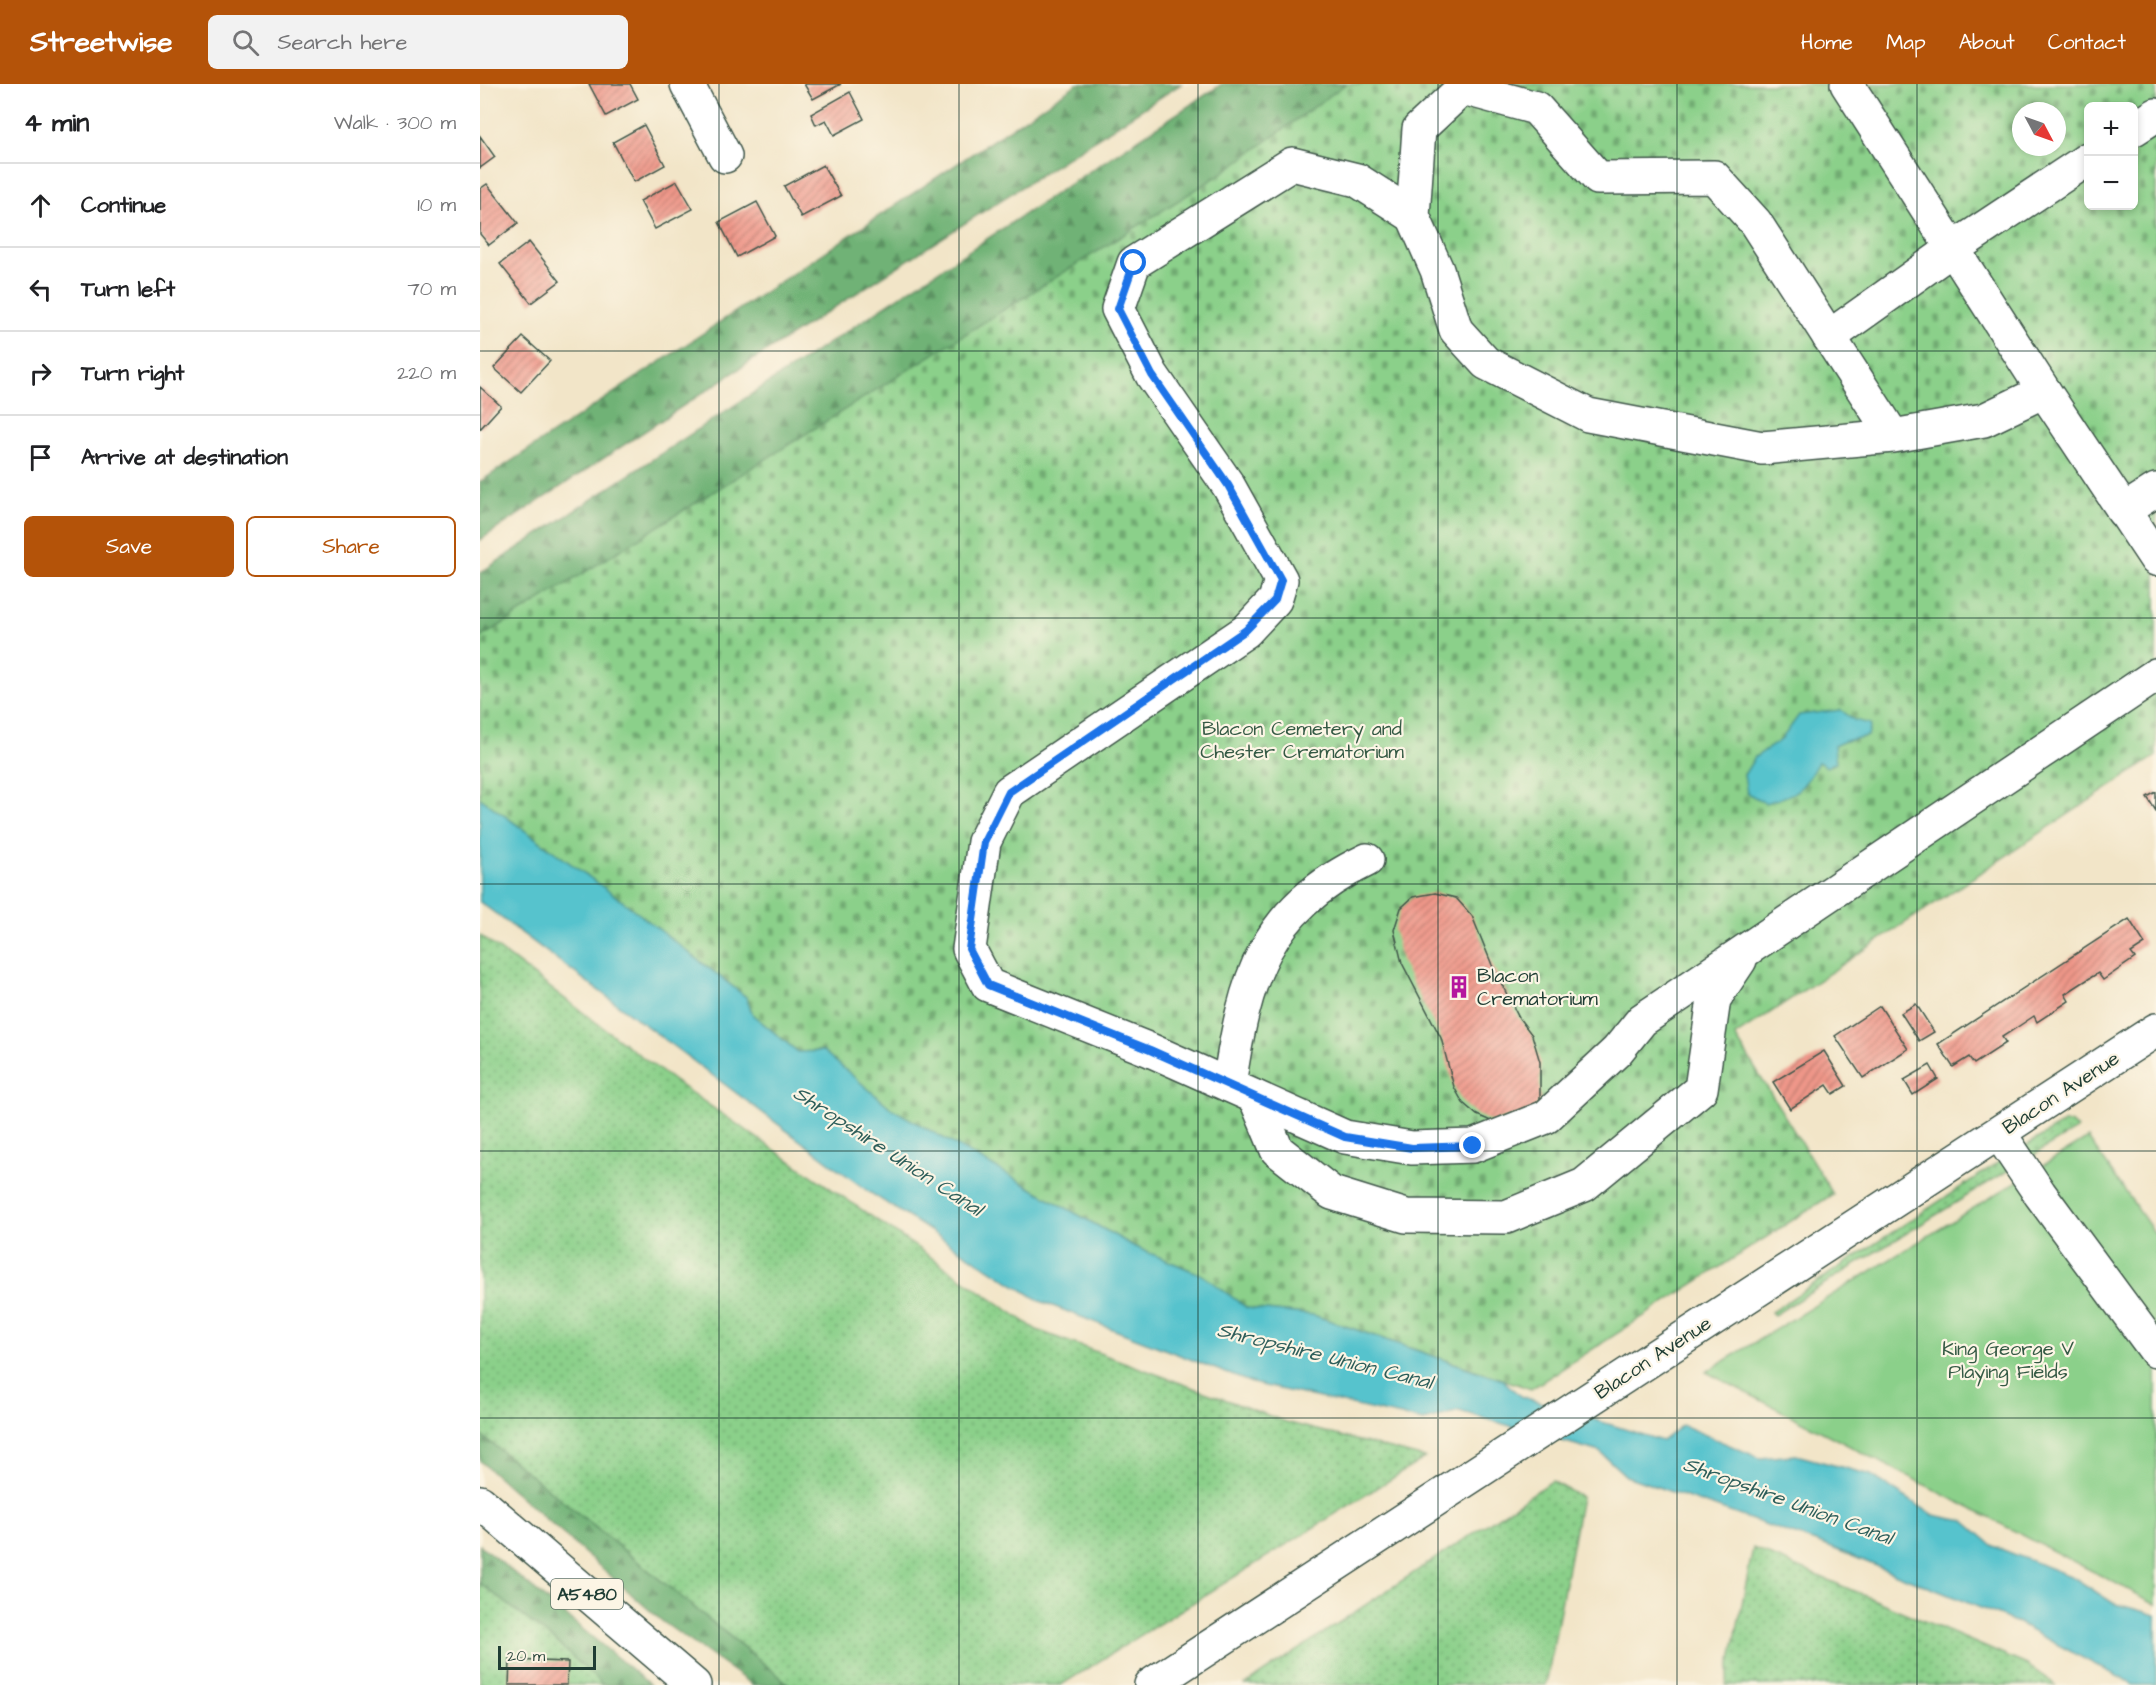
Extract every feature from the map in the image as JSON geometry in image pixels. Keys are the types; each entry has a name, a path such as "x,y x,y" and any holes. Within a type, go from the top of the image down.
{"street":[{"path":"687,84 725,156"},
{"path":"1848,84 2044,391 2156,559"},
{"path":"1893,436 1755,222 1714,177 1598,178 1536,108 1463,88 1419,129 1413,216 1437,270 1456,330 1486,363 1588,415 1748,447 1893,436 1984,420 2044,391"},
{"path":"2138,126 2156,114"},
{"path":"1829,337 1954,248 2084,162"},
{"path":"1413,216 1357,180 1292,164 1134,263 1118,309 1152,375 1228,485 1281,580 1275,600 1246,630 1009,792 984,842 969,949 988,985 1242,1091 1345,1137 1412,1148 1473,1146 1546,1117 1617,1052 1642,1020 2156,675"},
{"path":"2123,511 2156,490"},
{"path":"1367,860 1334,876 1287,916 1267,944 1239,1022 1242,1091 1277,1150 1332,1193 1406,1216 1506,1217 1584,1185 1701,1089 1714,999 1747,949"},
{"name":"Blacon Avenue","path":"1151,1685 2156,1030"},
{"path":"1999,1133 2040,1194 2156,1351"},
{"name":"A5480","path":"480,1502 694,1685"}],"green space":[{"path":"1077,84 1181,84 748,363 480,540 480,482"},
{"path":"1222,84 1346,84 1221,174 480,638 480,573"},
{"name":"Blacon Cemetery and Chester Crematorium","path":"1346,84 2156,84 2156,756 1735,1036 1833,1194 1531,1389 1313,1315 1247,1308 1202,1275 1135,1247 892,1109 823,1051 798,1052 753,1015 746,997 625,903 480,798 480,638 1221,174"},
{"path":"480,935 674,1081 1037,1330 1286,1422 1425,1458 1061,1685 790,1685 480,1434"},
{"path":"2063,1123 2070,1123 2077,1129 2027,1159 2019,1150"},
{"name":"King George V Playing Fields","path":"2088,1138 2156,1235 2156,1604 1706,1372"},
{"path":"2002,1160 2009,1170 1774,1315 1771,1312"},
{"path":"480,1434 790,1685 753,1685 663,1622 480,1461"},
{"path":"1552,1481 1581,1497 1546,1685 1245,1685"},
{"path":"480,1545 650,1685 603,1685 554,1640 480,1583"},
{"path":"1753,1548 2027,1665 2056,1685 1726,1685"},
{"path":"480,1583 555,1640 603,1685 480,1685"}],"water":[{"path":"1841,710 1854,720 1871,724 1868,736 1834,746 1836,762 1827,767 1818,762 1803,786 1792,794 1765,803 1747,793 1744,775 1755,757 1781,740 1799,715"},
{"name":"Shropshire Union Canal","path":"480,798 625,903 746,997 753,1015 798,1052 823,1051 892,1109 1135,1247 1202,1275 1247,1308 1313,1315 1503,1380 1520,1396 1662,1441 1682,1425 1760,1458 1796,1455 1871,1475 1933,1515 1964,1521 1993,1546 2073,1577 2113,1603 2156,1615 2156,1685 2134,1685 2013,1621 1827,1546 1626,1476 1600,1452 1459,1411 1424,1421 1252,1383 1040,1301 869,1192 480,902"}],"building":[{"path":"589,84 630,84 638,99 606,116"},
{"path":"804,84 841,84 813,99"},
{"path":"850,92 864,119 834,135 826,120 816,125 811,114"},
{"path":"644,125 665,165 634,182 613,142"},
{"path":"480,136 495,157 480,168"},
{"path":"823,165 841,196 801,217 784,186"},
{"path":"677,181 693,209 655,229 640,201"},
{"path":"487,184 518,223 489,245 480,234 480,189"},
{"path":"757,202 775,236 737,257 719,222"},
{"path":"529,242 560,281 531,303 500,264"},
{"path":"523,337 550,361 521,392 494,368"},
{"path":"480,387 501,406 480,429"},
{"path":"2156,792 2156,811 2147,797"},
{"name":"Blacon Crematorium","path":"1435,893 1456,898 1472,916 1492,965 1519,1018 1532,1035 1540,1062 1540,1099 1532,1111 1493,1122 1477,1115 1463,1103 1454,1087 1441,1038 1402,963 1394,930 1401,908 1413,897"},
{"path":"2129,919 2145,944 2131,953 2135,958 2103,980 2098,973 2065,994 2069,1001 2037,1022 2034,1016 2002,1037 2006,1043 1974,1064 1969,1057 1953,1067 1938,1044"},
{"path":"1916,1004 1934,1032 1919,1041 1901,1013"},
{"path":"1880,1006 1908,1049 1863,1078 1835,1036"},
{"path":"1824,1051 1846,1086 1833,1094 1827,1085 1790,1109 1773,1082"},
{"path":"1930,1065 1938,1079 1913,1095 1904,1080"},
{"path":"510,1660 568,1662 567,1685 509,1685"}],"place":[{"name":"Blacon Crematorium","path":"1459,987"}],"route":[{"path":"1134,263 1118,309 1152,375 1228,485 1281,580 1275,600 1246,630 1009,792 984,842 969,949 988,985 1150,1050 1345,1137 1412,1148 1473,1146"}]}
